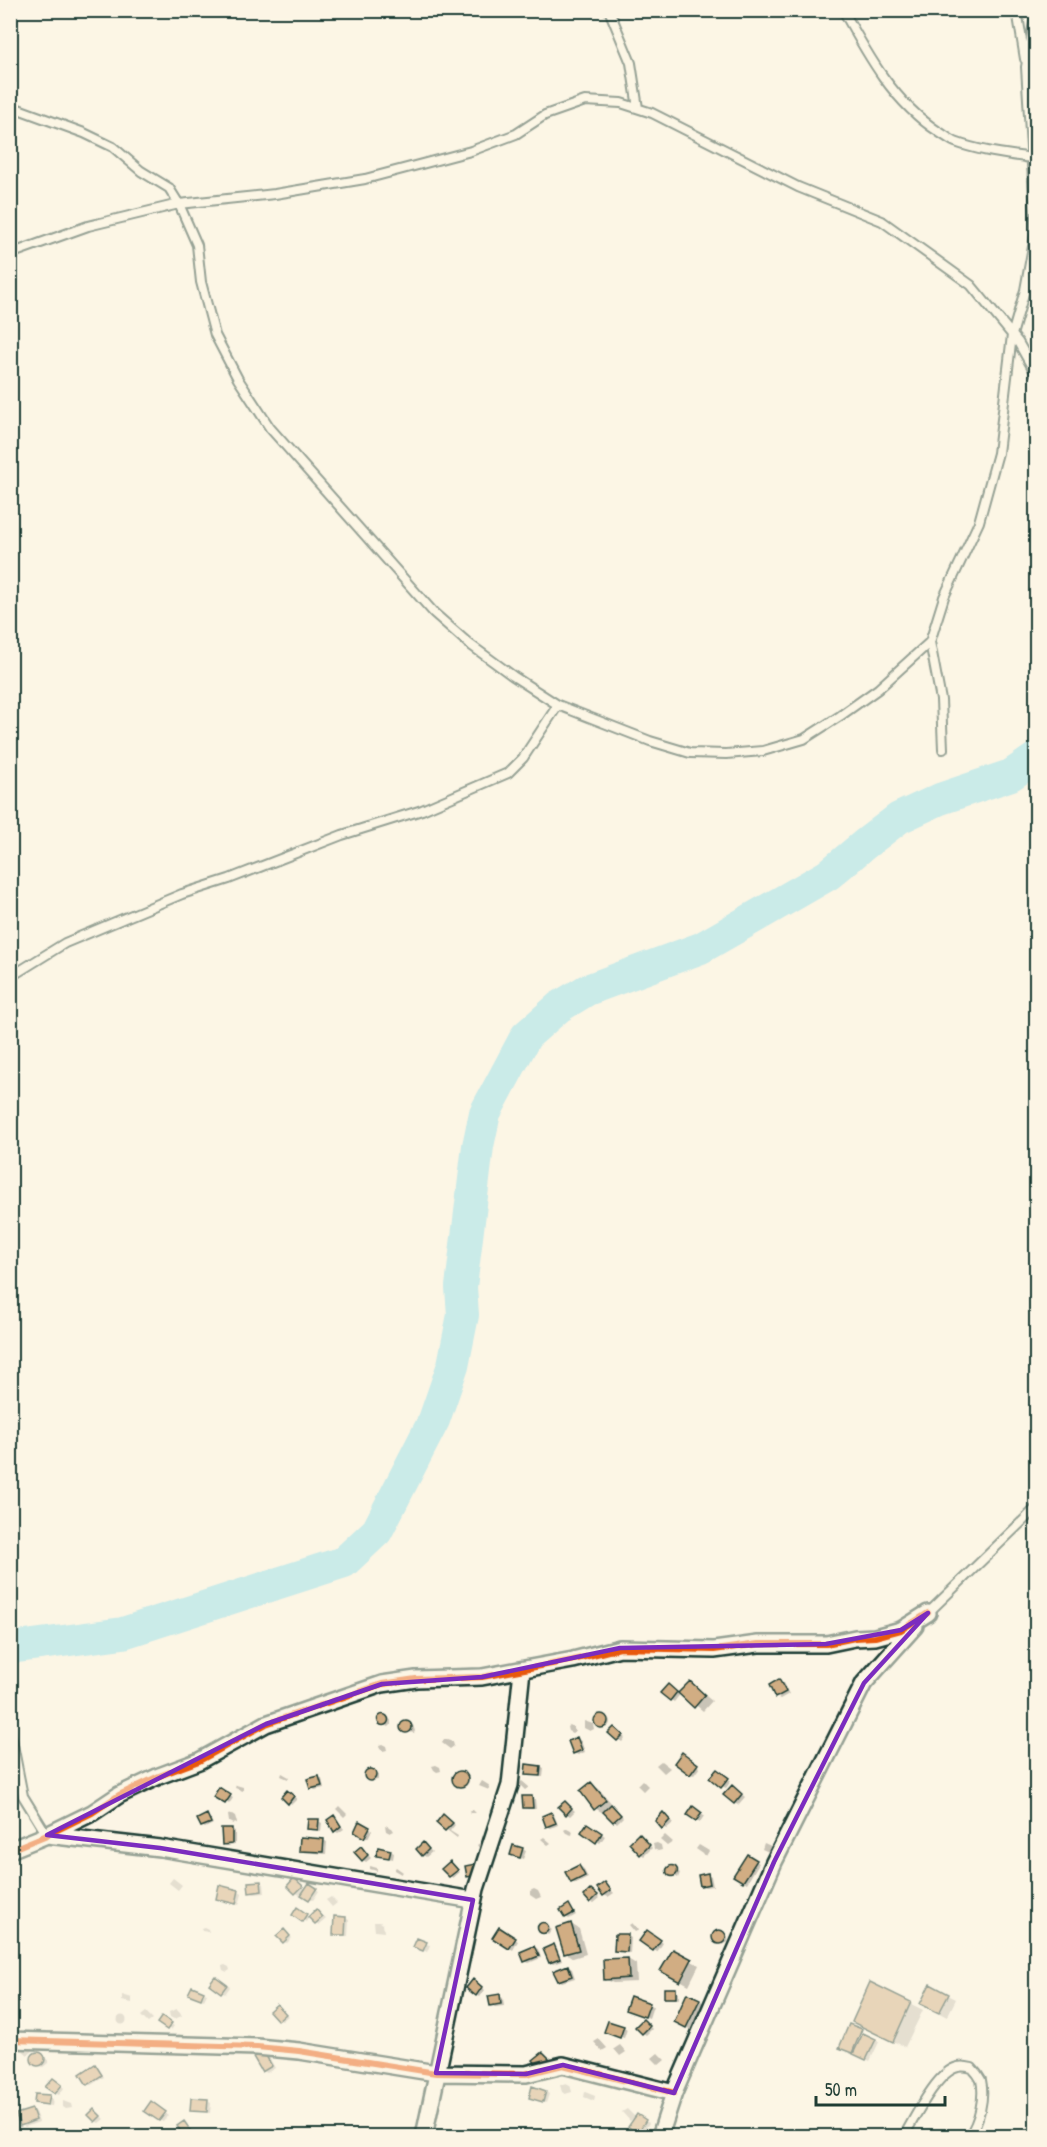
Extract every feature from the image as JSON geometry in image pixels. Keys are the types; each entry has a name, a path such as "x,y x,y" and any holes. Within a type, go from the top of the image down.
{"street":[{"path":"10,1850 92,1813 119,1796 159,1776 199,1761 266,1724 382,1683 416,1679 482,1677 573,1660 620,1648 714,1650 758,1644 826,1644 901,1630 928,1613"},
{"path":"660,2136 674,2093 774,1862 864,1683 928,1613"},
{"path":"424,2136 473,1900 510,1785 522,1670"},
{"path":"47,1835 160,1848 473,1900"},
{"path":"10,2040 257,2047 325,2054 436,2073 526,2074 563,2065 674,2093"}],"lane":[{"path":"609,10 631,63 638,108"},
{"path":"843,10 869,57 895,93 923,122 953,141 1031,158"},
{"path":"943,749 942,700 930,642 944,597 979,522 998,453 1012,335 1025,290 1036,231 1026,67 1017,10"},
{"path":"1026,67 1036,19"},
{"path":"10,254 88,226 179,204 275,194 364,179 471,151 516,134 546,115 585,101 621,103 652,113 798,187 882,221 971,285 1012,335 1036,374"},
{"path":"10,106 62,123 113,147 141,171 169,188 179,204 196,245 201,282 215,335 238,379 270,428 434,613 468,643 558,705 650,741 690,753 726,754 762,751 804,739 840,716 878,689 930,642"},
{"path":"10,977 65,942 182,894 230,879 342,835 422,810 508,773 523,758 558,705"},
{"path":"928,1613 1033,1518 1036,1508"},
{"path":"10,1729 23,1796 47,1835"},
{"path":"904,2136 930,2092 944,2075 957,2067 972,2068 981,2078 977,2125 969,2136"}],"highlighted area":[{"path":"928,1613 864,1683 774,1862 674,2093 563,2065 526,2074 436,2073 473,1900 160,1848 47,1835 266,1724 382,1684 482,1677 620,1648 826,1644 901,1630"}],"building":[{"path":"779,1679 786,1692 775,1698 769,1685"},
{"path":"690,1681 705,1695 694,1708 678,1693"},
{"path":"668,1684 677,1692 670,1701 660,1693"},
{"path":"383,1714 389,1720 383,1726 377,1720"},
{"path":"601,1714 606,1716 608,1721 606,1726 601,1728 596,1726 594,1721 596,1716"},
{"path":"408,1721 412,1727 408,1733 404,1733 400,1725"},
{"path":"614,1727 623,1735 617,1741 608,1733"},
{"path":"577,1737 582,1750 573,1754 568,1741"},
{"path":"682,1752 698,1764 690,1775 674,1763"},
{"path":"526,1764 541,1766 540,1776 525,1775"},
{"path":"370,1769 376,1775 370,1781 364,1775"},
{"path":"717,1769 729,1778 721,1788 709,1778"},
{"path":"460,1771 468,1779 460,1787 452,1779"},
{"path":"319,1776 322,1786 310,1789 307,1779"},
{"path":"591,1782 606,1800 594,1810 580,1791"},
{"path":"732,1785 742,1794 734,1804 723,1795"},
{"path":"219,1787 231,1795 225,1804 213,1797"},
{"path":"287,1790 294,1796 288,1804 281,1797"},
{"path":"522,1796 532,1796 533,1808 523,1808"},
{"path":"565,1801 572,1808 566,1815 558,1807"},
{"path":"611,1804 621,1815 613,1822 603,1812"},
{"path":"693,1806 702,1813 696,1821 687,1815"},
{"path":"551,1812 556,1823 546,1827 542,1816"},
{"path":"663,1812 670,1820 662,1829 655,1821"},
{"path":"207,1814 211,1823 201,1827 197,1819"},
{"path":"443,1814 453,1823 445,1831 436,1823"},
{"path":"334,1815 341,1826 334,1832 327,1820"},
{"path":"308,1819 319,1819 318,1830 307,1829"},
{"path":"359,1821 370,1827 364,1838 354,1832"},
{"path":"587,1823 602,1833 596,1843 581,1832"},
{"path":"221,1828 232,1828 232,1844 222,1845"},
{"path":"639,1833 650,1845 640,1855 629,1843"},
{"path":"300,1837 324,1839 323,1852 299,1851"},
{"path":"423,1842 429,1849 422,1856 416,1849"},
{"path":"513,1845 523,1848 520,1858 510,1855"},
{"path":"361,1846 368,1855 362,1861 354,1852"},
{"path":"378,1847 391,1850 389,1858 376,1856"},
{"path":"747,1854 757,1860 743,1882 733,1876"},
{"path":"450,1861 458,1870 449,1877 441,1869"},
{"path":"475,1864 478,1875 467,1877 465,1866"},
{"path":"579,1865 585,1876 571,1883 565,1872"},
{"path":"672,1865 678,1871 672,1877 666,1871"},
{"path":"708,1873 710,1884 700,1886 698,1875"},
{"path":"294,1878 303,1886 295,1894 287,1886"},
{"path":"261,1881 262,1891 249,1893 248,1882"},
{"path":"605,1882 611,1890 603,1896 597,1888"},
{"path":"309,1883 317,1888 309,1900 301,1895"},
{"path":"219,1885 239,1890 236,1904 216,1899"},
{"path":"591,1889 598,1895 590,1903 584,1896"},
{"path":"569,1904 574,1913 565,1918 560,1910"},
{"path":"297,1907 307,1914 302,1922 292,1915"},
{"path":"316,1909 323,1917 315,1924 308,1917"},
{"path":"334,1916 346,1917 345,1935 333,1935"},
{"path":"543,1922 549,1928 543,1934 537,1928"},
{"path":"571,1923 579,1950 564,1954 556,1928"},
{"path":"499,1927 516,1938 509,1949 492,1938"},
{"path":"284,1929 290,1936 283,1943 276,1936"},
{"path":"647,1930 661,1940 653,1951 639,1941"},
{"path":"716,1930 722,1930 726,1937 722,1944 716,1944 712,1940 712,1934"},
{"path":"615,1934 628,1934 627,1952 614,1951"},
{"path":"417,1938 427,1942 423,1951 413,1947"},
{"path":"554,1944 560,1959 549,1963 543,1949"},
{"path":"534,1946 539,1956 524,1962 520,1952"},
{"path":"673,1949 692,1959 680,1982 660,1971"},
{"path":"628,1958 629,1978 604,1980 603,1959"},
{"path":"568,1965 572,1976 558,1981 553,1971"},
{"path":"215,1976 227,1985 221,1993 209,1984"},
{"path":"473,1979 482,1987 476,1996 466,1988"},
{"path":"870,1982 911,2002 893,2042 852,2022"},
{"path":"930,1984 949,1994 939,2013 920,2004"},
{"path":"192,1986 204,1991 201,1999 188,1994"},
{"path":"664,1988 676,1988 676,1998 664,1998"},
{"path":"687,1993 700,1999 686,2028 674,2022"},
{"path":"500,1994 501,2004 490,2006 488,1996"},
{"path":"630,1996 650,2003 645,2017 625,2010"},
{"path":"277,2004 286,2014 278,2021 269,2011"},
{"path":"162,2016 172,2023 167,2030 157,2023"},
{"path":"643,2019 650,2026 642,2034 635,2027"},
{"path":"608,2021 624,2026 620,2038 604,2032"},
{"path":"849,2024 862,2029 852,2053 839,2048"},
{"path":"863,2033 876,2039 866,2060 853,2054"},
{"path":"262,2049 272,2066 262,2072 252,2055"},
{"path":"38,2052 43,2054 45,2059 43,2064 38,2066 33,2064 31,2059 33,2054"},
{"path":"543,2052 550,2059 540,2068 533,2060"},
{"path":"95,2064 102,2075 87,2085 80,2074"},
{"path":"53,2078 62,2085 55,2094 45,2087"},
{"path":"532,2086 546,2091 543,2102 529,2098"},
{"path":"35,2094 50,2095 48,2105 34,2103"},
{"path":"191,2098 208,2099 207,2112 190,2111"},
{"path":"151,2101 166,2112 159,2121 144,2111"},
{"path":"32,2109 36,2120 20,2126 16,2114"},
{"path":"94,2109 101,2116 95,2122 88,2115"},
{"path":"637,2114 646,2120 638,2133 628,2127"},
{"path":"184,2121 191,2131 184,2136 177,2126"}],"waterway":[{"path":"10,1648 123,1633 344,1562 377,1531 434,1420 453,1365 463,1315 461,1287 478,1146 485,1113 526,1036 559,1007 587,990 701,948 828,875 899,818 940,799 1011,775 1036,758"}],"cycle path":[{"path":"10,1850 92,1813 119,1795 159,1776 199,1761 266,1724 382,1684 416,1679 482,1677 573,1660 620,1648 714,1650 758,1644 826,1644 855,1638 875,1637 901,1630 928,1613"},
{"path":"10,2040 257,2047 299,2051 436,2073 526,2074 563,2065 674,2093"}]}
